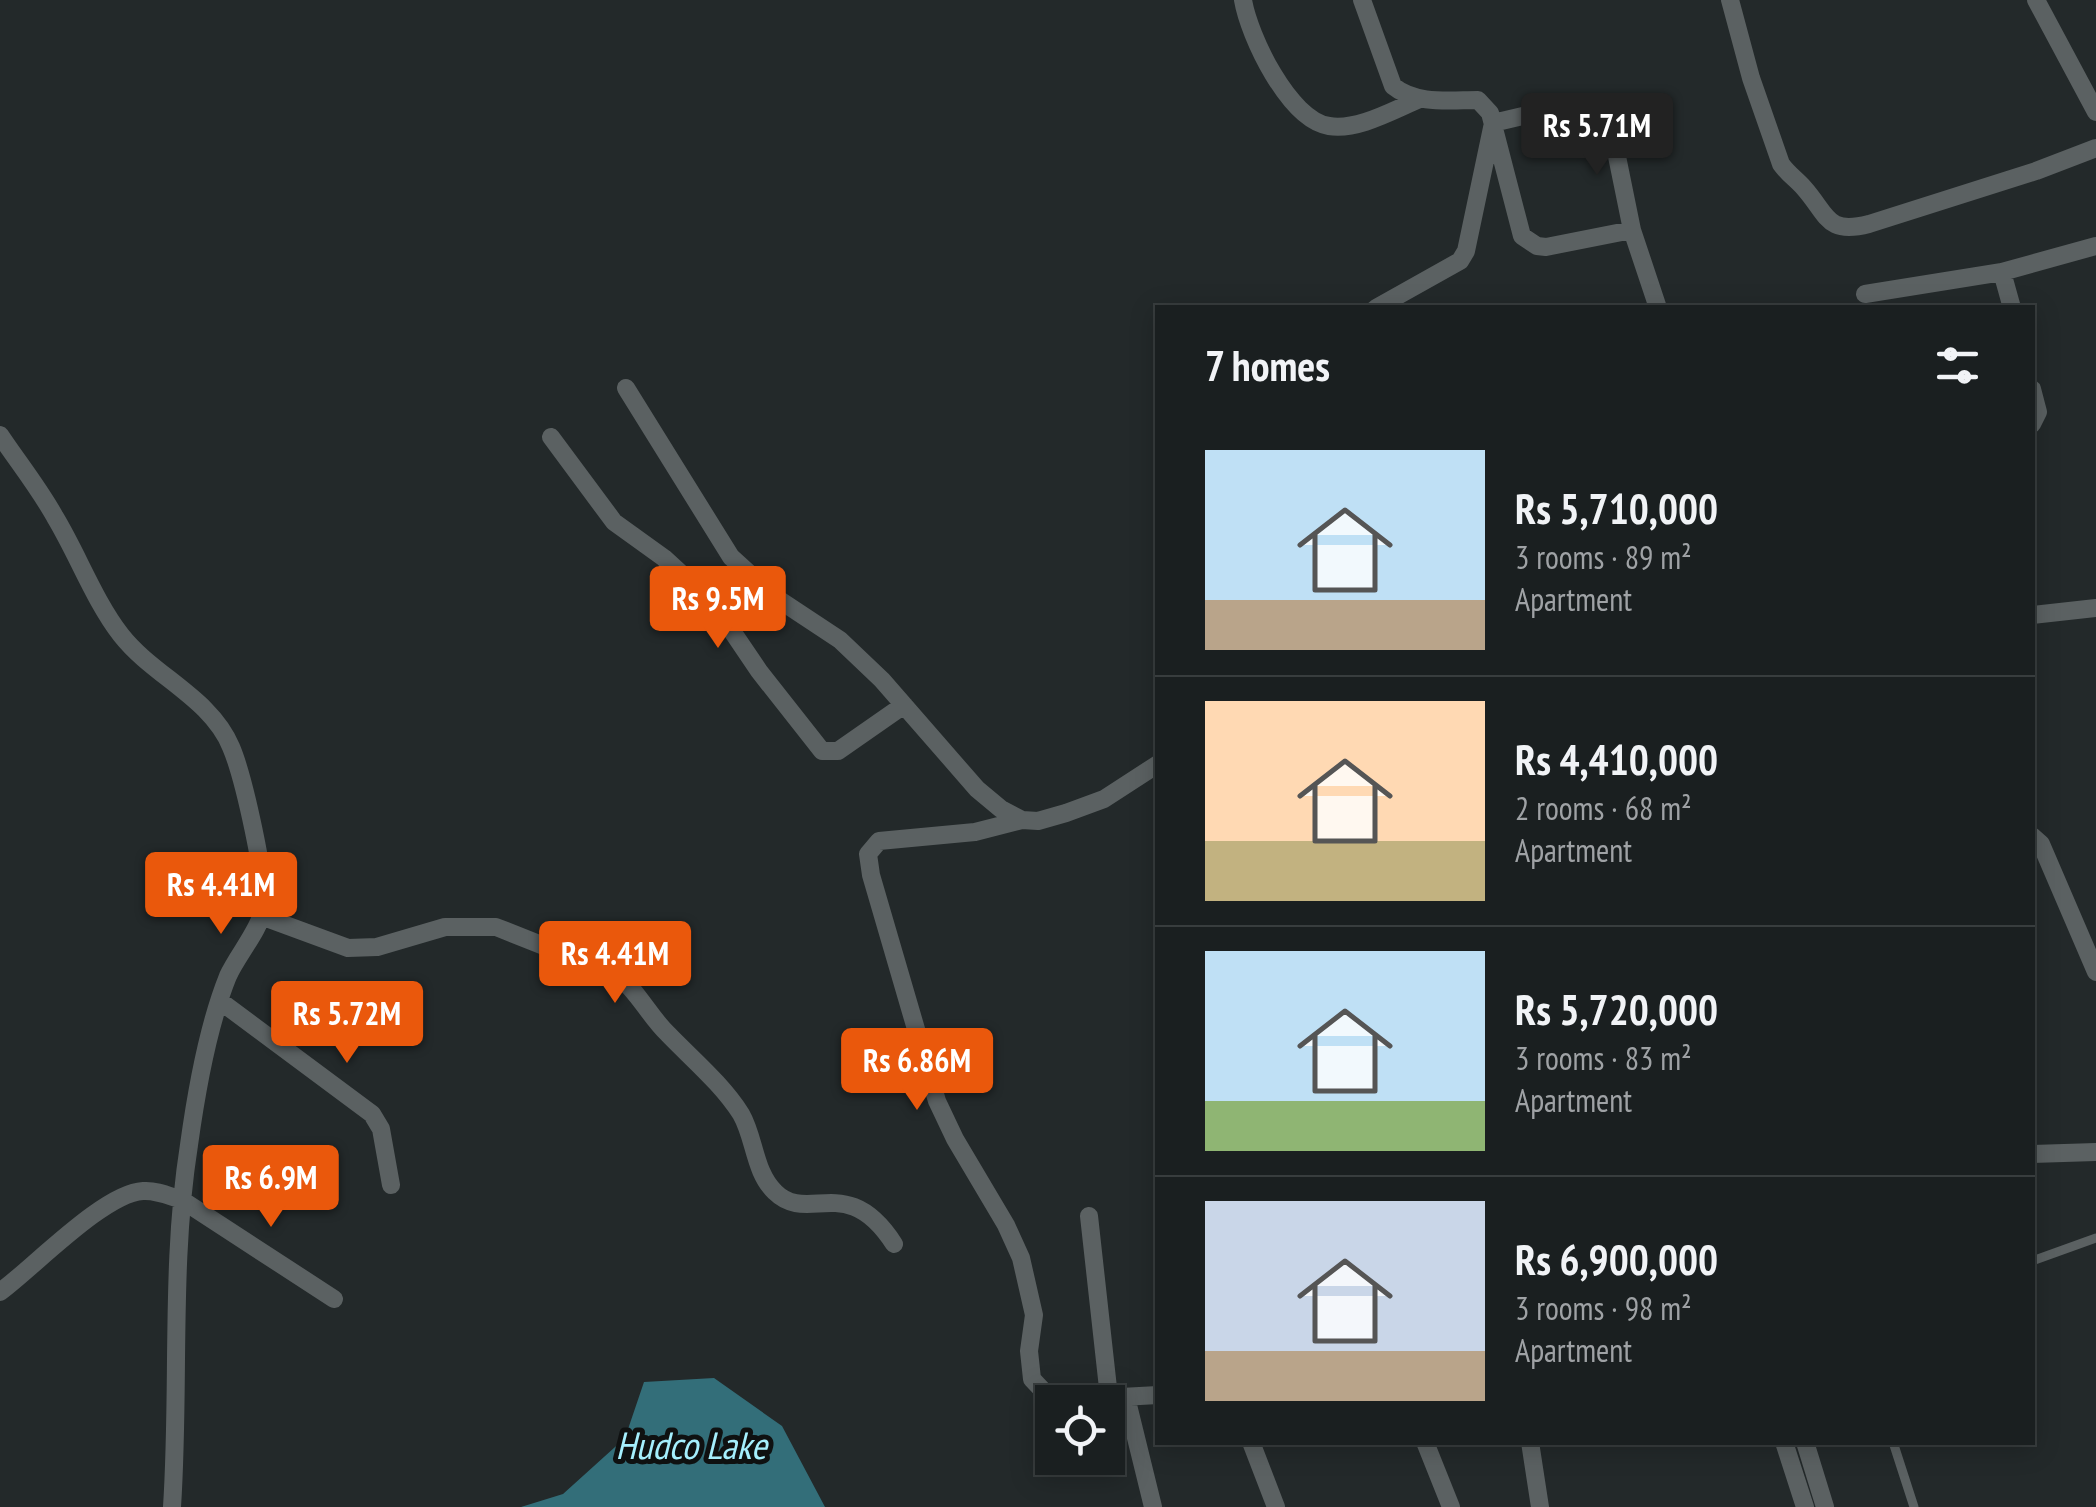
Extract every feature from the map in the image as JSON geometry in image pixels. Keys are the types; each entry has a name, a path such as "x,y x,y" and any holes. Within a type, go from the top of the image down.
{"street":[{"path":"1243,0 1269,66 1292,102 1310,118 1330,126 1353,124 1420,99"},
{"path":"1362,0 1393,86 1402,94 1420,99 1478,100 1490,113 1522,236 1546,247 1632,230"},
{"path":"1730,0 1751,78 1781,164 1836,227 1869,224 2096,148"},
{"path":"2036,0 2096,112"},
{"path":"1493,122 1582,102 1601,110 1610,122 1632,230 1657,305"},
{"path":"1381,305 1460,260 1466,251 1493,122"},
{"path":"1865,294 2002,272 2096,246"},
{"path":"2002,272 2011,305"},
{"path":"626,388 731,558 775,598 840,640 904,705 977,789 1022,820"},
{"path":"0,435 54,515 121,635 224,731 253,828 264,908 239,952 220,1001 189,1144 182,1200 172,1507"},
{"path":"551,436 614,522 675,567 713,603 822,751 838,751 904,705"},
{"path":"2035,615 2096,608"},
{"path":"1038,1385 1032,1379 1029,1351 1034,1315 1021,1258 937,1101 868,854 874,844 885,839 975,832 1022,820 1038,821 1104,798 1155,766"},
{"path":"2035,839 2041,844 2096,972"},
{"path":"261,916 348,948 377,947 445,927 496,927 618,975 741,1115 771,1189 793,1202 854,1204 883,1227 894,1244"},
{"path":"220,1001 372,1114 380,1129 392,1185"},
{"path":"2035,1154 2096,1152"},
{"path":"0,1292 82,1224 120,1198 139,1191 182,1200 334,1299"},
{"path":"1089,1216 1116,1385"},
{"path":"1125,1397 1155,1395"},
{"path":"1125,1419 1153,1507"},
{"path":"1252,1445 1276,1507"},
{"path":"1426,1445 1451,1507"},
{"path":"1530,1445 1540,1507"},
{"path":"1785,1445 1805,1507"},
{"path":"1806,1445 1825,1507"}],"lane":[{"path":"2035,1260 2096,1238"},
{"path":"1894,1445 1914,1507"}],"water":[{"name":"Hudco Lake","path":"714,1378 782,1426 825,1507 521,1507 563,1494 625,1438 644,1382"}]}
